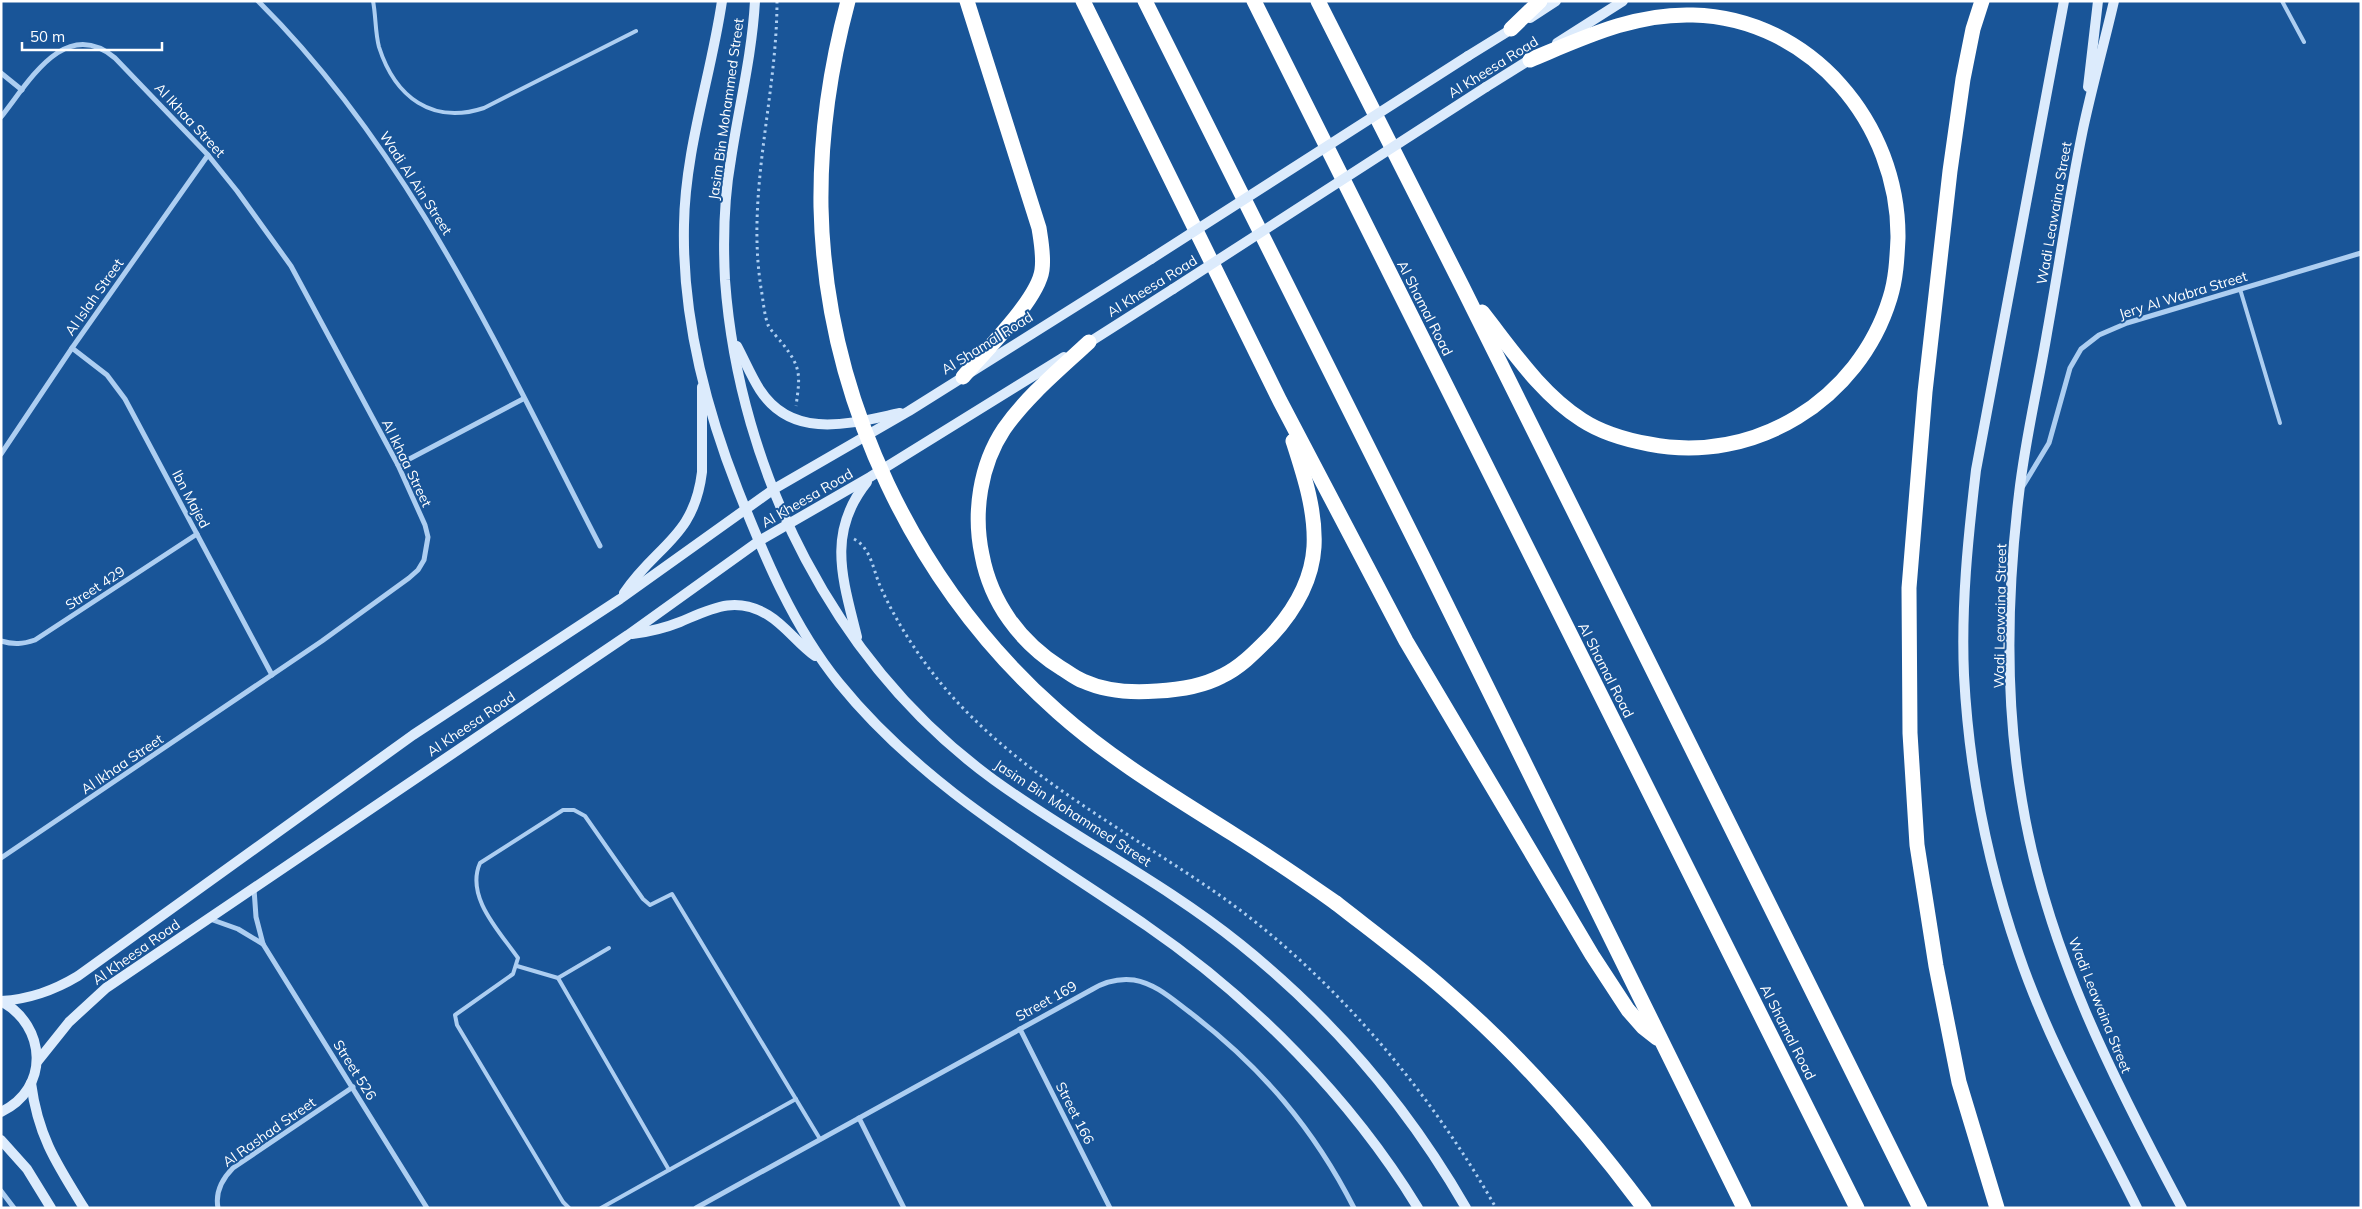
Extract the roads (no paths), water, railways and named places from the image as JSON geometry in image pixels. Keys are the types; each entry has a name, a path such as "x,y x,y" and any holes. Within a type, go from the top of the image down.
{"highway":[{"path":"848,1 829,87 822,152 821,208 825,264 838,344 859,417 884,479 912,532 954,598 982,634 1058,712 1119,762 1278,863 1336,903 1447,992 1516,1057 1621,1176 1644,1208"},
{"path":"962,377 1031,299 1040,282 1042,259 1039,228 967,1"},
{"path":"1083,1 1280,401 1406,641 1592,955 1628,1010 1643,1027 1660,1040"},
{"path":"1145,1 1424,559 1744,1208"},
{"name":"Al Shamal Road","path":"1254,1 1857,1208"},
{"path":"1318,1 1463,288 1920,1208"},
{"path":"1511,29 1540,1"},
{"path":"1982,1 1973,29 1963,79 1950,171 1925,392 1909,588 1910,733 1917,845 1936,966 1959,1082 1997,1208"},
{"path":"1463,288 1547,392 1582,420 1633,441 1675,448 1718,447 1744,442 1766,435 1808,411 1829,393 1861,358 1883,317 1891,297 1896,266 1898,226 1892,184 1885,158 1875,135 1855,101 1803,52 1767,32 1741,23 1717,17 1675,15 1631,20 1530,60"},
{"path":"1089,342 1033,395 1004,430 986,466 978,502 978,538 985,572 996,600 1014,627 1041,655 1083,682 1131,693 1178,690 1222,676 1251,656 1284,622 1307,582 1314,549 1314,524 1307,484 1280,401"}],"main road":[{"name":"Jasim Bin Mohammed Street","path":"722,1 709,72 689,160 684,222 684,268 689,315 702,376 721,443 745,509 791,612 822,661 881,730 926,772 965,803 1150,928 1224,986 1293,1049 1355,1120 1418,1208"},
{"name":"Jasim Bin Mohammed Street","path":"755,1 749,60 726,192 725,268 732,335 748,414 774,489 788,524 833,606 859,645 888,681 920,716 954,748 1028,804 1156,883 1206,918 1252,953 1301,996 1357,1055 1383,1086 1432,1152 1466,1208"},
{"name":"Al Kheesa Road","path":"1468,56 1556,1"},
{"name":"Al Kheesa Road","path":"37,1062 69,1022 106,988 628,635 760,541 870,477 1089,342 1486,87 1624,1"},
{"name":"Wadi Leawaina Street","path":"2064,1 1976,470 1967,542 1964,599 1964,675 1975,774 1988,845 2020,956 2043,1015 2137,1208"},
{"path":"2083,130 2098,1"},
{"name":"Wadi Leawaina Street","path":"2114,1 2083,130 2019,491 2013,560 2010,660 2013,724 2022,801 2037,870 2059,946 2096,1040 2134,1119 2182,1208"},
{"name":"Al Shamal Road","path":"745,509 774,489 908,412 1468,56"},
{"path":"732,335 761,392 776,407 794,419 833,426 908,412"},
{"path":"620,599 645,566 679,532 694,505 702,472 702,376"},
{"path":"859,645 843,581 841,536 854,500 870,477"},
{"name":"Al Kheesa Road","path":"1,1001 34,996 49,991 78,976 437,719 620,599 745,509"},
{"path":"628,635 663,628 715,606 736,605 768,615 822,661"},
{"path":"1,1001 19,1013 28,1026 35,1040 37,1062 31,1083 17,1102 1,1112"},
{"path":"31,1083 36,1112 44,1140 84,1208"},
{"path":"1,1140 27,1169 51,1208"}],"street":[{"name":"Wadi Al Ain Street","path":"258,1 333,84 395,169 463,281 600,546"},
{"name":"Al Ikhaa Street","path":"1,117 22,90 60,49 79,44 99,47 116,58 208,155 291,266 398,465 425,525 428,543 424,560 418,570 409,578 272,675 1,858"},
{"path":"1,73 22,90"},
{"name":"Al Islah Street","path":"1,454 72,348 208,155"},
{"name":"Jery Al Wabra Street","path":"2019,491 2049,444 2070,368 2081,348 2099,336 2127,323 2361,253"},
{"name":"Ibn Majed","path":"72,348 96,365 125,399 272,675"},
{"path":"398,465 523,399"},
{"name":"Street 429","path":"1,640 10,644 23,644 35,640 197,534"},
{"name":"Street 526","path":"254,888 256,918 263,944 427,1208"},
{"name":"Street 526","path":"209,918 238,929 263,944"},
{"name":"Street 169","path":"697,1207 1106,982 1133,980 1154,986 1225,1041 1274,1088 1317,1142 1352,1205"},
{"name":"Street 166","path":"1020,1029 1110,1208"},
{"name":"Al Rashad Street","path":"218,1208 218,1193 221,1184 233,1168 353,1087"},
{"path":"859,1118 904,1208"},
{"path":"1,1191 14,1208"}],"lane":[{"path":"373,1 379,46 388,68 400,88 408,96 428,109 450,114 462,114 484,108 636,31"},
{"path":"2282,1 2304,42"},
{"path":"2240,289 2280,423"},
{"path":"569,1208 563,1202 456,1025 455,1015 513,974 517,966 518,958 482,906 476,885 475,873 480,863 563,810 574,810 584,816 643,899 650,905 672,894 820,1139"},
{"path":"558,978 609,948"},
{"path":"517,966 558,978 670,1170"},
{"path":"601,1208 796,1099"}]}
